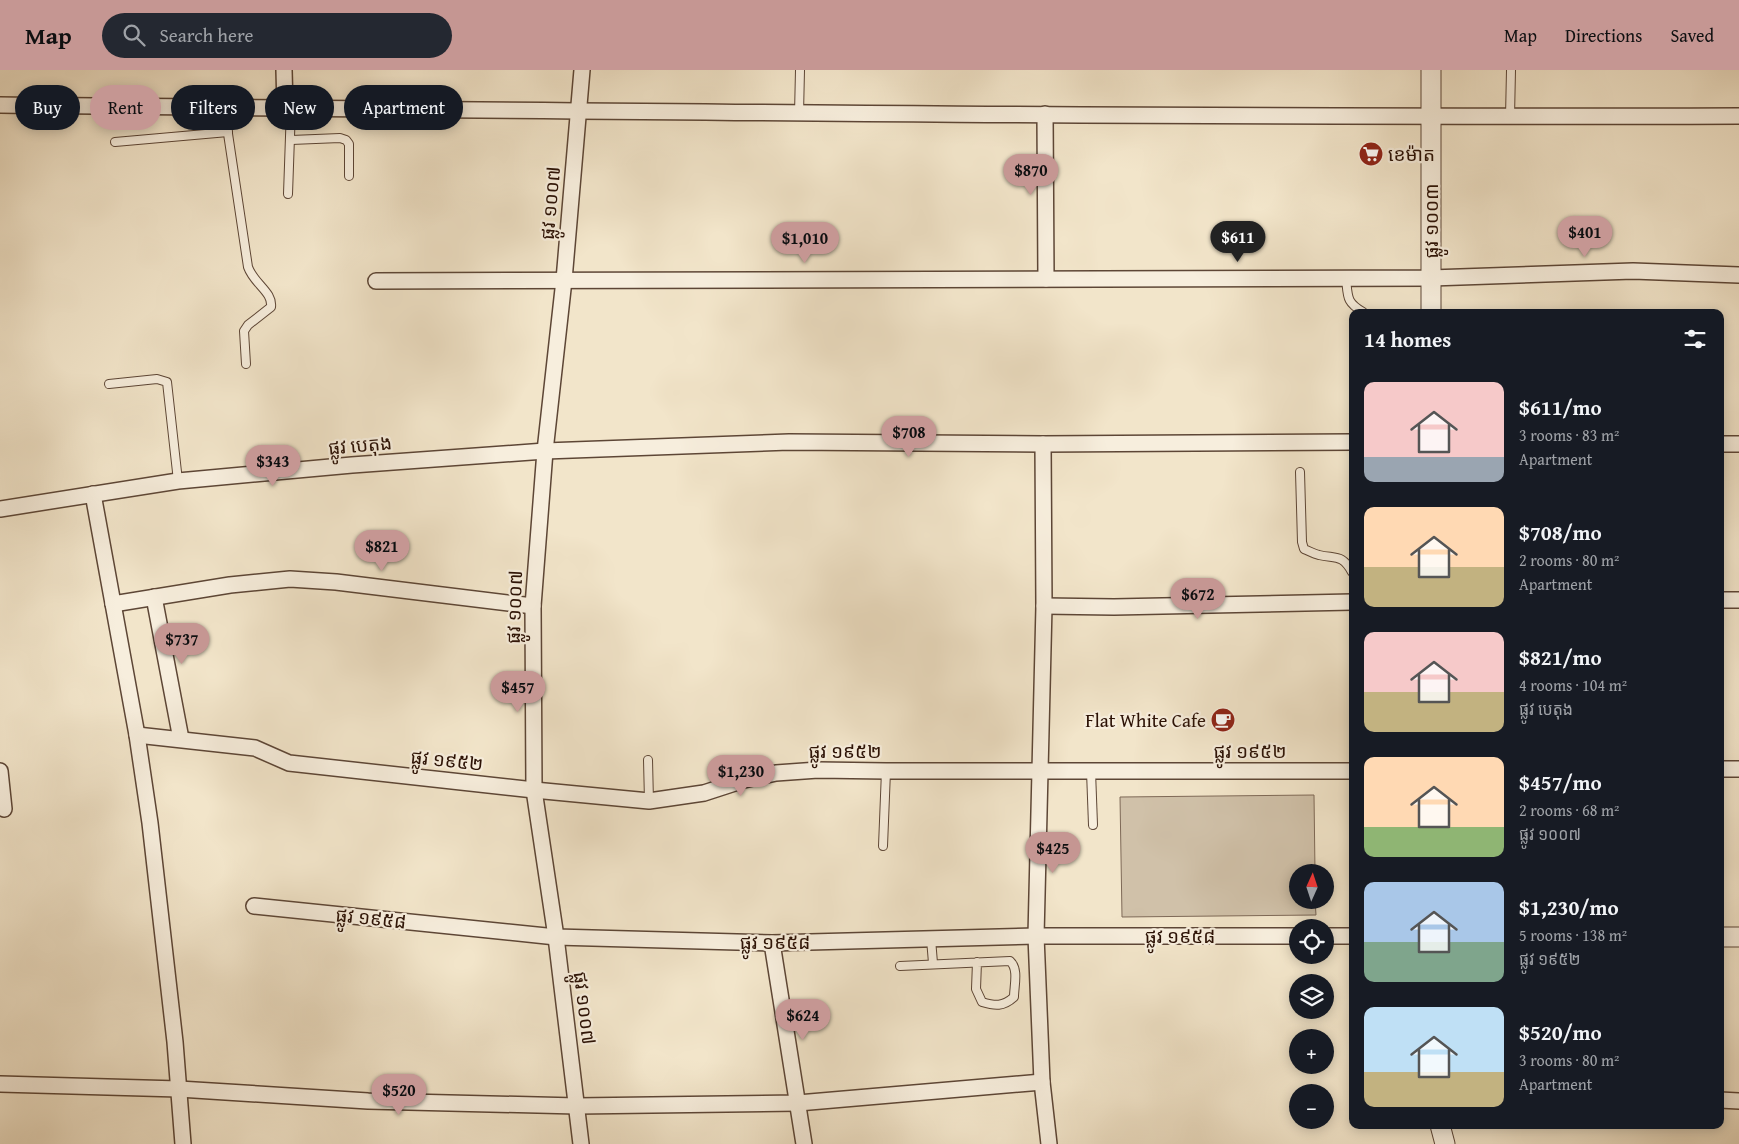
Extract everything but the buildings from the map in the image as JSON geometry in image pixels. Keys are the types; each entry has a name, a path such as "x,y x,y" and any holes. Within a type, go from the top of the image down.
{"street":[{"path":"284,70 286,85"},
{"name":"ផ្លូវ ១០០៧","path":"582,70 564,280 545,451 532,606 534,790 556,937 582,1144"},
{"name":"ផ្លូវ ១០០៣","path":"1431,70 1431,309"},
{"path":"0,105 171,107"},
{"path":"334,108 799,114 1431,117 1739,116"},
{"path":"1045,114 1046,278"},
{"path":"376,281 1431,278 1633,271 1739,275"},
{"name":"ផ្លូវ បេតុង","path":"0,509 178,481 352,465 545,451 788,442 1043,444 1349,442"},
{"path":"1043,444 1044,606 1036,936 1042,1082 1049,1144"},
{"path":"1724,444 1739,444"},
{"path":"93,494 137,735 150,823 175,1042 183,1144"},
{"path":"113,604 230,585 290,579 336,582 532,606"},
{"path":"154,597 181,739"},
{"path":"1724,600 1739,600"},
{"path":"1044,606 1124,607 1349,602"},
{"name":"ផ្លូវ ១៩៥២","path":"137,735 255,748 289,763 649,801 704,793 744,780 776,773 818,770 1349,771"},
{"path":"1724,769 1739,769"},
{"path":"0,771 4,810"},
{"name":"ផ្លូវ ១៩៥៨","path":"254,906 556,937 772,943 1036,936 1289,936"},
{"path":"1334,936 1349,936"},
{"path":"1724,937 1739,937"},
{"path":"772,943 804,1144"},
{"path":"0,1084 178,1088 368,1101 577,1106 798,1103 1042,1082"},
{"path":"1724,1100 1739,1101"},
{"path":"1441,1129 1444,1144"}],"lane":[{"path":"799,114 800,70"},
{"path":"1510,117 1511,70"},
{"path":"288,194 289,130"},
{"path":"116,142 228,132 248,268 251,277 269,295 272,301 271,308 248,325 244,331 246,364"},
{"path":"290,140 340,138 346,140 349,144 349,176"},
{"path":"1346,278 1348,301 1358,309"},
{"path":"109,384 158,379 167,382 178,481"},
{"path":"1300,472 1302,542 1304,549 1317,555 1339,558 1347,562 1349,566"},
{"path":"648,760 649,801"},
{"path":"883,846 886,771"},
{"path":"1091,771 1093,825"},
{"path":"931,939 933,963"},
{"path":"900,966 933,963 1010,961 1015,969 1014,997 1006,1004 993,1006 982,1002 976,989 977,962"}],"shaded area":[{"path":"1314,795 1315,864 1289,864 1289,909 1316,909 1316,915 1122,917 1120,797"}],"place":[{"name":"ខេម៉ាត","path":"1371,154"},
{"name":"Flat White Cafe","path":"1223,720"}]}
